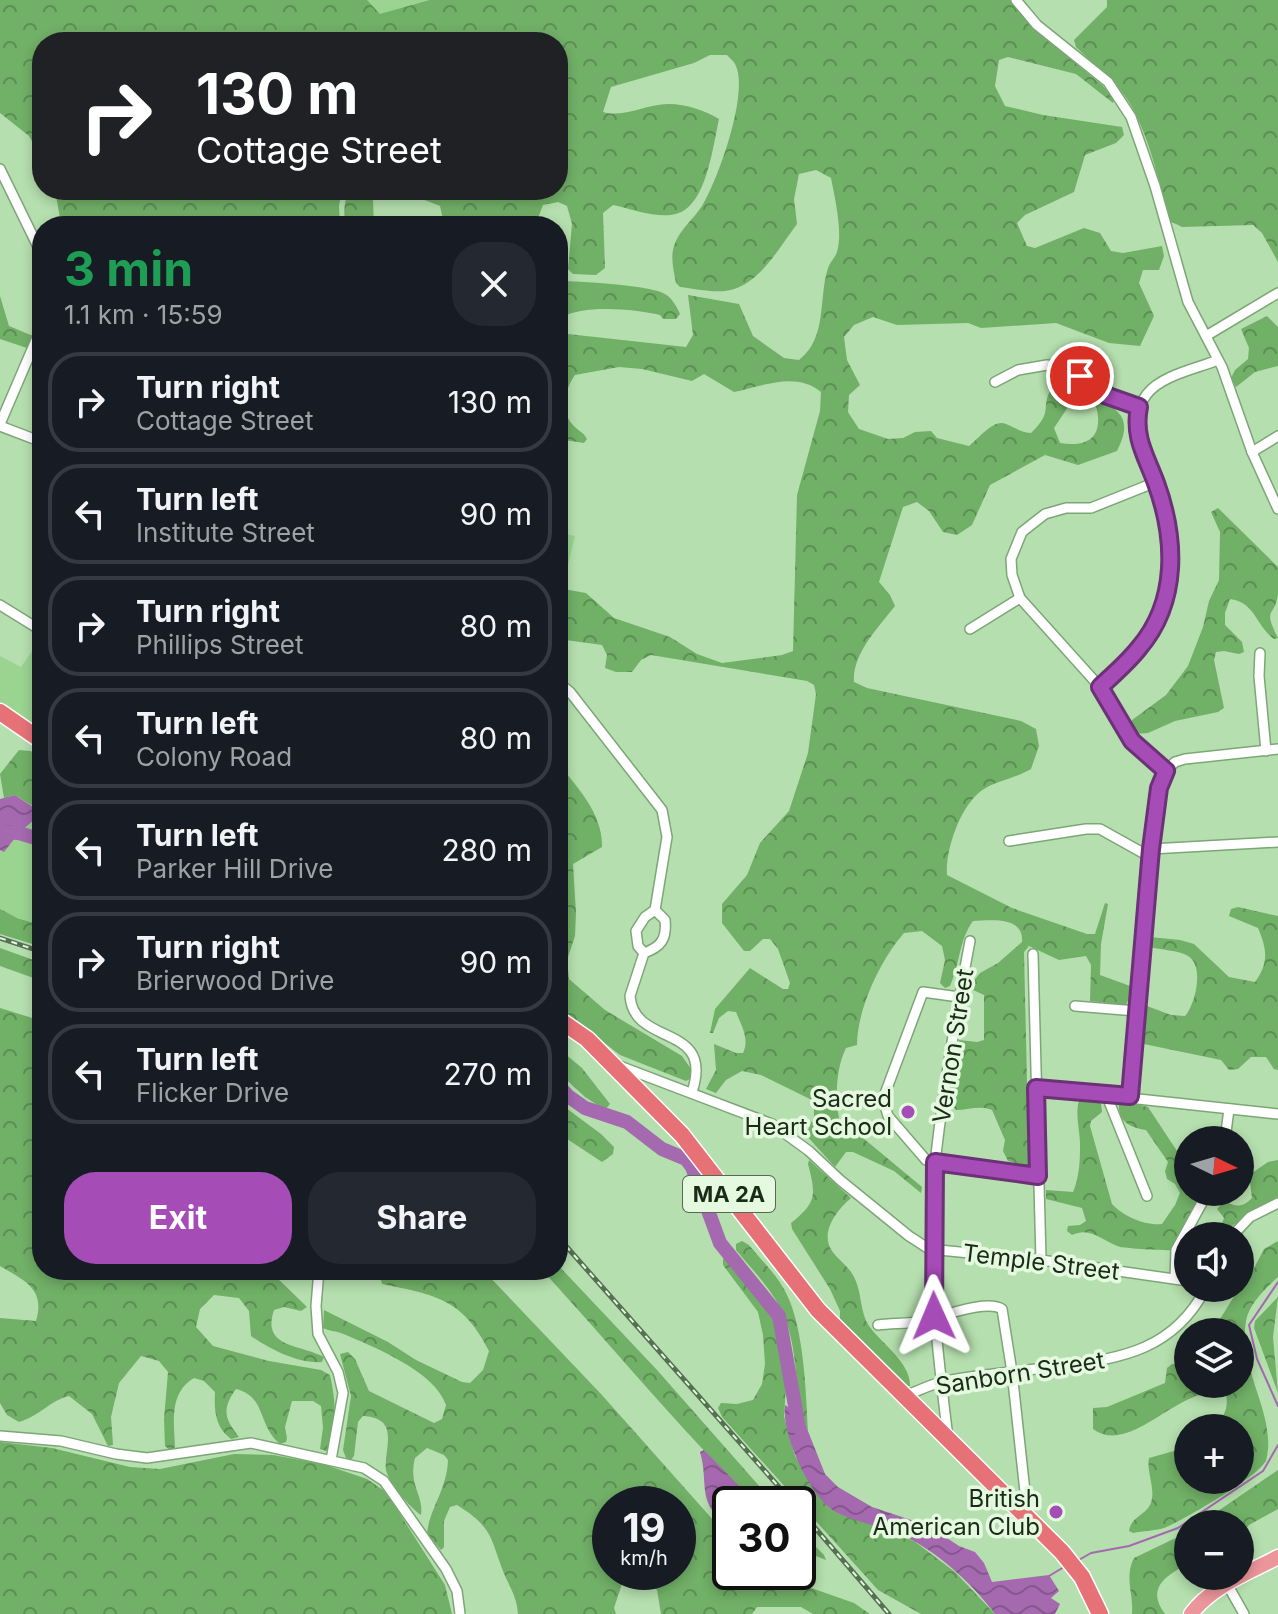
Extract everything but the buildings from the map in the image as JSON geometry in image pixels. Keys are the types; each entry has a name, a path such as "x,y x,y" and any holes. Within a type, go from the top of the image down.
{"highway":[{"path":"0,712 32,734"},
{"name":"MA 2A","path":"568,1026 613,1064 690,1144 804,1295 1062,1552 1082,1577 1100,1614"}],"main road":[{"path":"1254,1570 1278,1557"},
{"path":"1191,1614 1203,1599 1217,1590"}],"street":[{"path":"1016,0 1037,25 1108,82 1122,100 1149,168 1188,302 1218,360 1252,452 1278,509"},
{"path":"0,169 32,235"},
{"path":"1206,336 1278,293"},
{"path":"32,350 0,425 32,438"},
{"path":"1100,687 1141,646 1157,618 1171,571 1168,519 1137,436 1139,407 1157,384 1218,360"},
{"path":"995,382 1018,370 1047,365 1064,366 1105,395 1139,407"},
{"path":"1252,452 1278,436"},
{"path":"1156,482 1091,508 1055,511 1034,520 1022,532 1011,559 1012,575 1020,598 1100,687 1132,741 1166,771"},
{"path":"970,629 1020,598"},
{"path":"0,605 32,625"},
{"path":"1260,653 1259,676 1266,751"},
{"path":"568,690 662,810 667,837 655,910 645,917 636,931 638,946 644,953"},
{"path":"1130,1096 1151,849 1159,788 1166,771 1175,762 1185,759 1278,749"},
{"path":"1009,841 1100,829 1140,853 1151,849 1278,842"},
{"path":"644,953 657,948 666,932 665,920 655,910"},
{"name":"Vernon Street","path":"948,1438 934,1316 932,1250 935,1162 970,941"},
{"path":"644,953 630,996 634,1012 642,1021 689,1048 698,1065 692,1092"},
{"path":"1033,954 1041,1260"},
{"path":"959,997 923,992 883,1099 887,1115 923,1158 1038,1176"},
{"path":"1075,1006 1136,1011"},
{"name":"Temple Street","path":"613,1064 772,1124 809,1151 909,1236 932,1250 1041,1260 1174,1279"},
{"path":"1036,1088 1278,1114"},
{"path":"1106,1094 1147,1196"},
{"path":"1227,1126 1229,1109"},
{"path":"1245,1222 1278,1203"},
{"path":"318,1280 318,1334 338,1372 343,1393 331,1460"},
{"name":"Sanborn Street","path":"905,1396 941,1382 1100,1362 1142,1349 1175,1328 1197,1302"},
{"path":"878,1325 1000,1307 1005,1320 1012,1372 1026,1501 1020,1509"},
{"path":"0,1436 61,1441 142,1458 246,1443 364,1468 384,1481 453,1581 460,1614"},
{"path":"1230,1590 1244,1614"}],"green space":[{"path":"0,0 392,0 396,9 429,0 1010,0 1037,32 1102,85 1114,99 1113,103 1076,74 1008,57 999,60 995,86 1005,106 1122,127 1124,135 1116,143 1085,155 1074,192 1025,215 1017,223 1027,246 1035,248 1084,228 1100,233 1111,251 1123,253 1162,246 1164,256 1159,270 1143,270 1139,283 1154,316 1140,346 1109,343 1056,323 981,328 968,323 897,325 873,317 854,325 844,337 847,360 860,385 849,395 848,412 859,429 888,439 931,431 937,438 969,446 992,426 1001,423 1031,433 1043,419 1052,388 1061,386 1070,396 1070,404 1054,428 1060,443 1079,444 1092,438 1098,425 1096,406 1100,401 1109,405 1123,420 1123,434 1117,451 1078,465 1045,455 990,485 972,525 957,535 943,532 929,511 917,502 903,507 879,582 895,606 867,642 854,672 854,682 867,688 1021,721 1036,729 1039,746 1031,769 984,789 968,805 952,840 947,875 1012,908 1087,934 1095,934 1105,903 1108,904 1101,944 1100,975 1130,986 1131,994 1126,1005 1090,1001 1091,965 1086,956 1059,960 1029,946 1024,952 1029,1167 1008,1161 1003,1151 1005,1140 992,1110 956,1110 950,1102 959,1040 984,1040 984,995 971,989 971,984 980,973 998,963 1022,942 1018,928 1005,921 973,921 965,936 950,986 945,988 940,983 945,960 942,946 922,931 904,933 887,956 872,985 861,1016 857,1045 846,1048 840,1064 837,1083 839,1118 922,1187 921,1193 894,1171 853,1152 846,1152 835,1167 806,1135 814,1116 814,1101 761,1075 742,1071 726,1080 716,1093 706,1089 716,1070 714,1044 743,1053 746,1043 736,1012 728,1011 719,1018 713,1033 710,1033 715,1009 750,968 783,989 788,989 790,983 778,949 770,939 763,939 750,951 744,951 722,923 722,904 747,875 760,843 789,811 808,753 816,694 814,685 807,681 651,655 641,660 632,672 616,672 605,668 607,655 602,645 568,640 568,590 586,593 614,618 670,637 697,654 722,663 793,651 797,495 820,411 821,392 801,382 790,381 734,392 704,374 692,381 619,367 575,375 568,390 568,334 686,347 693,335 688,295 739,304 753,336 784,358 799,360 814,340 821,317 825,280 839,244 838,215 831,178 816,170 799,174 794,199 797,224 755,277 737,288 724,291 680,287 676,283 672,260 674,246 709,194 730,135 739,77 733,61 727,55 710,55 694,63 611,87 603,112 623,113 673,104 690,107 719,119 707,173 702,187 687,209 661,215 613,205 603,213 605,268 596,275 573,274 568,269 572,224 567,206 558,202 543,205 539,216 442,216 440,206 425,200 568,200 568,32 32,32 32,141 0,113"},
{"path":"367,0 429,0 380,14"},
{"path":"1107,0 1278,0 1278,262 1262,233 1253,225 1182,227 1170,221 1139,120 1114,83 1076,47 1074,40 1107,7"},
{"path":"57,200 340,200 340,216 60,216"},
{"path":"346,200 373,200 374,216 344,216"},
{"path":"568,282 657,291 670,298 680,314 676,319 663,319 660,315 609,309 570,314"},
{"path":"0,296 9,326 32,338 27,348 0,339"},
{"path":"1267,316 1278,327 1278,366 1255,372 1236,387 1231,378 1248,359 1249,348 1241,329"},
{"path":"568,418 584,434 587,439 584,443 568,441"},
{"path":"1218,508 1278,567 1278,594 1270,617 1278,638 1274,639 1268,634 1245,605 1230,599 1225,625 1242,642 1244,652 1216,652 1214,660 1224,708 1175,721 1148,733 1136,734 1131,730 1132,720 1166,695 1188,666 1203,627 1209,601 1219,580 1220,532 1211,512"},
{"path":"568,534 575,536 568,565"},
{"path":"32,651 32,734 0,712 0,656 21,667"},
{"path":"19,750 31,751 32,806 15,795 4,798 0,774"},
{"path":"568,776 594,813 602,847 573,864 575,936 568,957"},
{"path":"32,822 32,922 0,909 0,850 4,852"},
{"path":"0,886 17,918 32,922 32,944 0,934"},
{"path":"1238,907 1278,916 1278,1070 1266,1057 1251,1057 1238,1069 1229,1070 1221,1060 1139,1043 1141,1008 1147,1006 1171,1015 1185,1016 1197,986 1193,961 1180,952 1149,947 1150,937 1194,944 1229,977 1255,982 1264,962 1263,943 1258,928 1229,916 1231,909"},
{"path":"0,948 32,959 32,977 0,966"},
{"path":"568,970 569,979 605,1010 682,1056 691,1069 690,1079 686,1081 620,1055 568,1015"},
{"path":"0,1008 32,1018 32,1280 279,1280 307,1307 301,1311 284,1307 274,1310 271,1322 273,1332 285,1343 324,1357 322,1362 294,1358 251,1336 249,1311 239,1298 214,1295 200,1309 196,1327 213,1346 269,1361 321,1370 330,1375 334,1425 326,1451 320,1449 323,1428 321,1406 313,1401 292,1401 285,1427 286,1442 280,1444 268,1429 253,1398 236,1389 228,1403 227,1414 239,1437 231,1439 217,1418 215,1392 204,1381 194,1378 180,1391 177,1400 175,1447 171,1451 165,1446 168,1372 159,1361 141,1356 119,1383 111,1417 113,1445 108,1446 92,1414 69,1396 19,1422 7,1415 0,1403 0,1318 36,1321 38,1300 30,1286 0,1266"},
{"path":"568,1056 582,1068 610,1104 605,1110 568,1081"},
{"path":"1081,1096 1094,1098 1101,1103 1102,1112 1091,1121 1090,1126 1112,1204 1142,1222 1162,1224 1174,1206 1194,1206 1186,1222 1174,1222 1172,1250 1123,1247 1085,1232 1072,1235 1067,1231 1068,1226 1086,1221 1082,1208 1046,1199 1046,1190 1073,1192 1075,1187 1080,1158"},
{"path":"1119,1100 1148,1107 1174,1146 1174,1183 1167,1179 1165,1171 1168,1162 1146,1130 1129,1125 1122,1118"},
{"path":"568,1109 614,1147 613,1154 602,1162 568,1140"},
{"path":"809,1160 851,1198 832,1222 829,1244 855,1279 869,1326 906,1369 910,1386 905,1386 840,1323 840,1311 830,1289 792,1229 791,1223 806,1209 812,1197"},
{"path":"1278,1160 1278,1199 1238,1222 1222,1222 1224,1218 1217,1209 1220,1206 1254,1206 1254,1172 1268,1162"},
{"path":"742,1241 775,1275 793,1309 803,1362 808,1431 800,1405 786,1321 771,1292 736,1250 736,1244"},
{"path":"1278,1241 1278,1277 1259,1297 1247,1318 1221,1318 1231,1302 1254,1302 1254,1268 1264,1249"},
{"path":"723,1259 728,1259 775,1316 786,1386 784,1416 795,1456 814,1486 784,1486 722,1417 718,1408 721,1403 737,1404 753,1400 762,1384 765,1364 758,1312 723,1265"},
{"path":"568,1276 759,1486 739,1486 551,1280 568,1280"},
{"path":"381,1280 493,1280 683,1486 592,1486 592,1590 620,1590 614,1608 616,1614 518,1614 514,1595 490,1537 479,1521 457,1505 450,1507 444,1521 444,1547 441,1550 427,1534 447,1471 448,1460 444,1455 427,1448 415,1458 413,1476 421,1515 400,1495 388,1475 388,1436 383,1422 363,1416 358,1422 354,1456 351,1460 346,1458 343,1450 351,1396 340,1354 348,1352 355,1359 369,1391 434,1423 442,1419 446,1405 429,1381 401,1361 354,1338 323,1328 324,1310 388,1342 416,1360 470,1383 483,1370 489,1351 469,1320 433,1296 382,1284"},
{"path":"1278,1297 1273,1337 1278,1393 1254,1328 1255,1321"},
{"path":"1172,1364 1174,1398 1192,1398 1124,1434 1108,1435 1093,1429 1093,1408 1107,1407 1165,1383 1167,1368"},
{"path":"1254,1380 1267,1426 1268,1444 1266,1461 1254,1473 1254,1414 1223,1414 1226,1398 1254,1398"},
{"path":"0,1442 52,1448 130,1467 160,1469 234,1454 273,1455 323,1464 367,1479 386,1492 445,1585 452,1614 0,1614"},
{"path":"1174,1451 1174,1494 1225,1494 1197,1510 1174,1510 1174,1523 1160,1529 1133,1533 1129,1531 1132,1523 1147,1509 1152,1499 1149,1458"},
{"path":"1278,1470 1278,1509 1254,1522 1254,1510 1219,1510 1243,1494 1254,1494 1254,1486"},
{"path":"816,1488 828,1507 914,1541 955,1572 995,1614 921,1614 878,1590 816,1521"},
{"path":"696,1501 712,1519 712,1590 816,1590 854,1603 870,1614 813,1614 801,1607 757,1607 752,1614 661,1614 657,1590 696,1590"},
{"path":"1174,1539 1174,1572 1161,1584 1157,1597 1165,1614 1132,1614 1130,1579 1134,1558"},
{"path":"816,1547 824,1555 826,1560 816,1556"}],"water":[{"path":"15,795 32,806 32,822 4,852 0,850 0,799"},
{"path":"785,1405 802,1416 825,1474 838,1487 872,1507 929,1526 959,1546 975,1552 984,1563 992,1582 1049,1575 1059,1591 1051,1598 1060,1604 1055,1614 995,1614 957,1573 924,1547 902,1535 831,1509 816,1493 816,1486 811,1486 805,1476 792,1446"},
{"path":"704,1450 739,1486 712,1486 712,1509 705,1491 700,1452"}],"waterway":[{"path":"0,832 32,837"},
{"path":"568,1096 585,1108 627,1122 662,1149 686,1159 692,1167 720,1243 779,1316 799,1428"},
{"path":"1278,1282 1249,1325 1257,1359 1278,1406"},
{"path":"1077,1561 1091,1553 1129,1546 1178,1528 1263,1471 1278,1445"},
{"path":"1049,1576 1064,1567"}],"railway":[{"path":"0,938 32,949"},
{"path":"568,1248 778,1486"},
{"path":"816,1529 889,1614"}],"place":[{"name":"Sacred Heart School","path":"908,1112"},
{"name":"British American Club","path":"1056,1512"}],"route":[{"path":"934,1316 932,1250 935,1162 1038,1176 1036,1088 1130,1096 1151,849 1159,788 1166,771 1126,734 1100,687 1141,646 1153,627 1167,592 1171,541 1168,519 1137,436 1139,407 1105,395 1080,376"}]}
